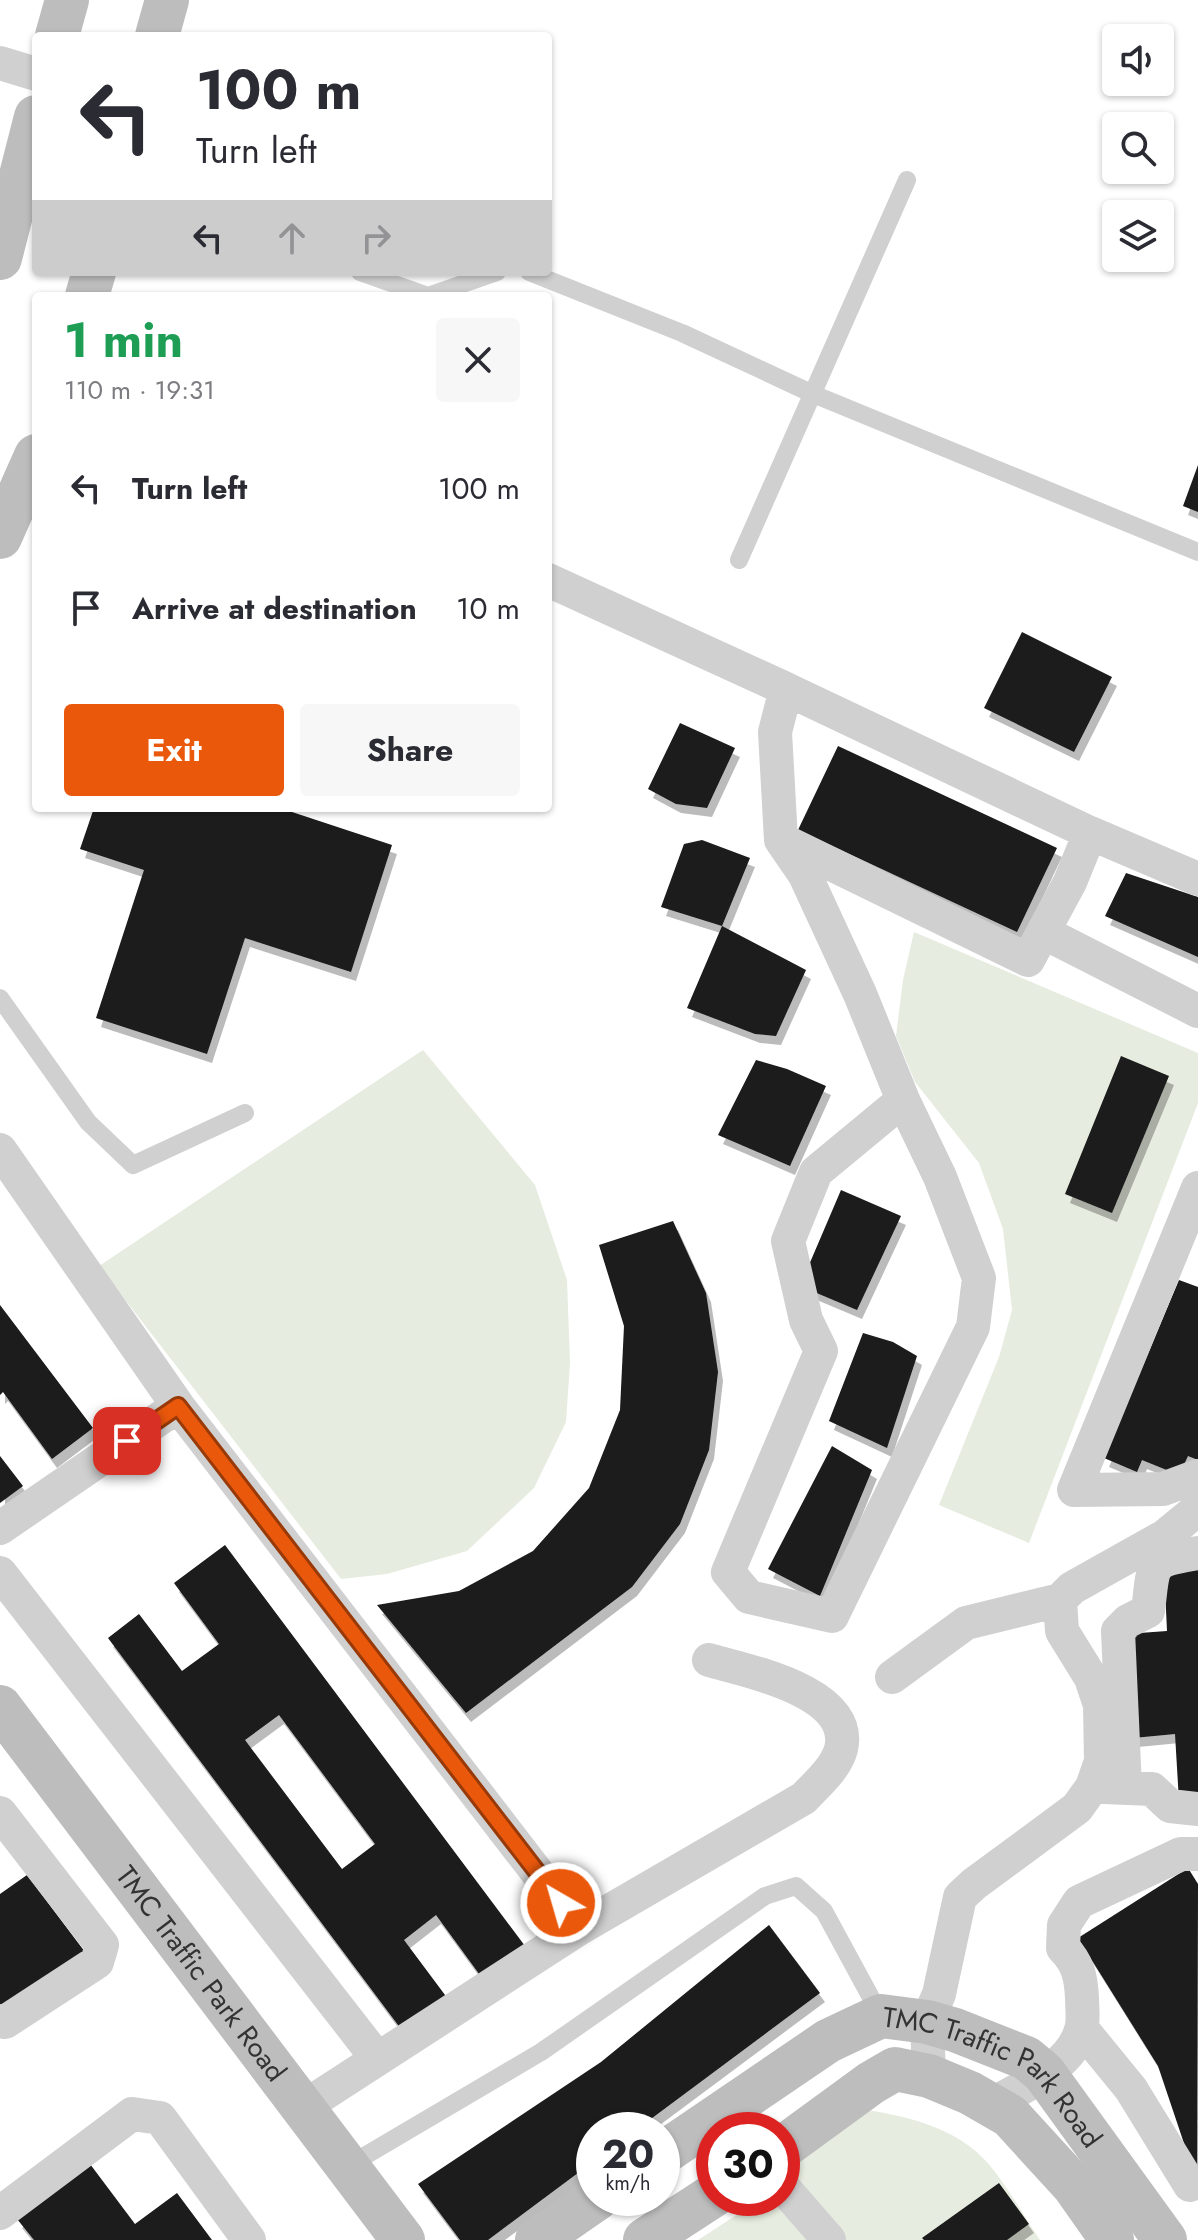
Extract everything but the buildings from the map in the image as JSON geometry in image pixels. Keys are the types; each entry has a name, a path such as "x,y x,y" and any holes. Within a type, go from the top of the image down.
{"street":[{"path":"58,32 67,0"},
{"path":"158,32 167,0"},
{"path":"0,63 32,73"},
{"path":"0,257 30,166"},
{"path":"0,537 32,465"},
{"path":"552,582 1090,833 1198,879"},
{"path":"786,689 775,732 781,840 805,875 860,994 903,1100 940,1177 979,1278 973,1327 832,1616 749,1597 728,1572 821,1351 806,1320 788,1241 816,1172 903,1100"},
{"path":"781,840 1028,960 1070,882 1090,833"},
{"path":"1043,932 1198,1011"},
{"path":"0,1150 178,1406 580,1928"},
{"path":"1198,1188 1188,1242 1074,1490 1163,1489 1198,1476"},
{"path":"0,1528 178,1406"},
{"path":"892,1677 966,1623 1060,1600 1072,1588 1165,1536 1198,1509"},
{"path":"1108,1787 1101,1761 1118,1631 1128,1621 1148,1611 1153,1570 1166,1558 1198,1553"},
{"path":"0,1573 376,2057"},
{"path":"1060,1600 1062,1631 1091,1678 1110,1699"},
{"path":"302,2108 376,2057 580,1928 804,1798 830,1769 841,1748 839,1724 821,1700 786,1683 709,1660"},
{"name":"TMC Traffic Park Road","path":"0,1707 403,2240"},
{"path":"912,2072 939,1994 960,1897 974,1884 1108,1787 1152,1789 1170,1806 1198,1809"},
{"path":"0,2021 5,2022 97,1962 102,1945 3,1824"},
{"path":"991,2105 1066,2056 1082,2029 1081,1976 1072,1957 1063,1948 1064,1925 1079,1902 1181,1854 1198,1854"},
{"path":"881,2016 912,2072"},
{"name":"TMC Traffic Park Road","path":"680,2142 828,2041 881,2016 927,2022 1026,2058 1044,2073 1165,2240"},
{"path":"1082,2029 1131,2089 1190,2185"},
{"name":"TMC Traffic Park Road","path":"800,2135 871,2083 912,2072 1010,2116 1074,2186 1112,2240"},
{"path":"0,2213 132,2114 160,2118 249,2240"},
{"path":"645,2240 696,2207"},
{"path":"800,2207 829,2240"},
{"path":"537,2240 576,2213"}],"lane":[{"path":"739,560 907,180"},
{"path":"371,276 417,292"},
{"path":"440,292 486,276"},
{"path":"539,276 682,333 813,394 1198,552"},
{"path":"0,998 88,1122 133,1165 245,1113"},
{"path":"346,2167 541,2052 765,1896 796,1886 824,1911 881,2016"}],"shaded area":[{"path":"914,932 1198,1053 1198,1103 1029,1543 939,1505 999,1357 1012,1310 1003,1229 979,1163 915,1082 896,1036 903,980"},
{"path":"423,1050 535,1185 567,1280 570,1363 566,1422 534,1488 467,1551 387,1574 341,1579 99,1266"},
{"path":"867,2110 900,2116 947,2132 987,2162 1040,2240 698,2240 735,2216 800,2216 800,2126"}],"route":[{"path":"127,1441 178,1406 561,1903"}]}
